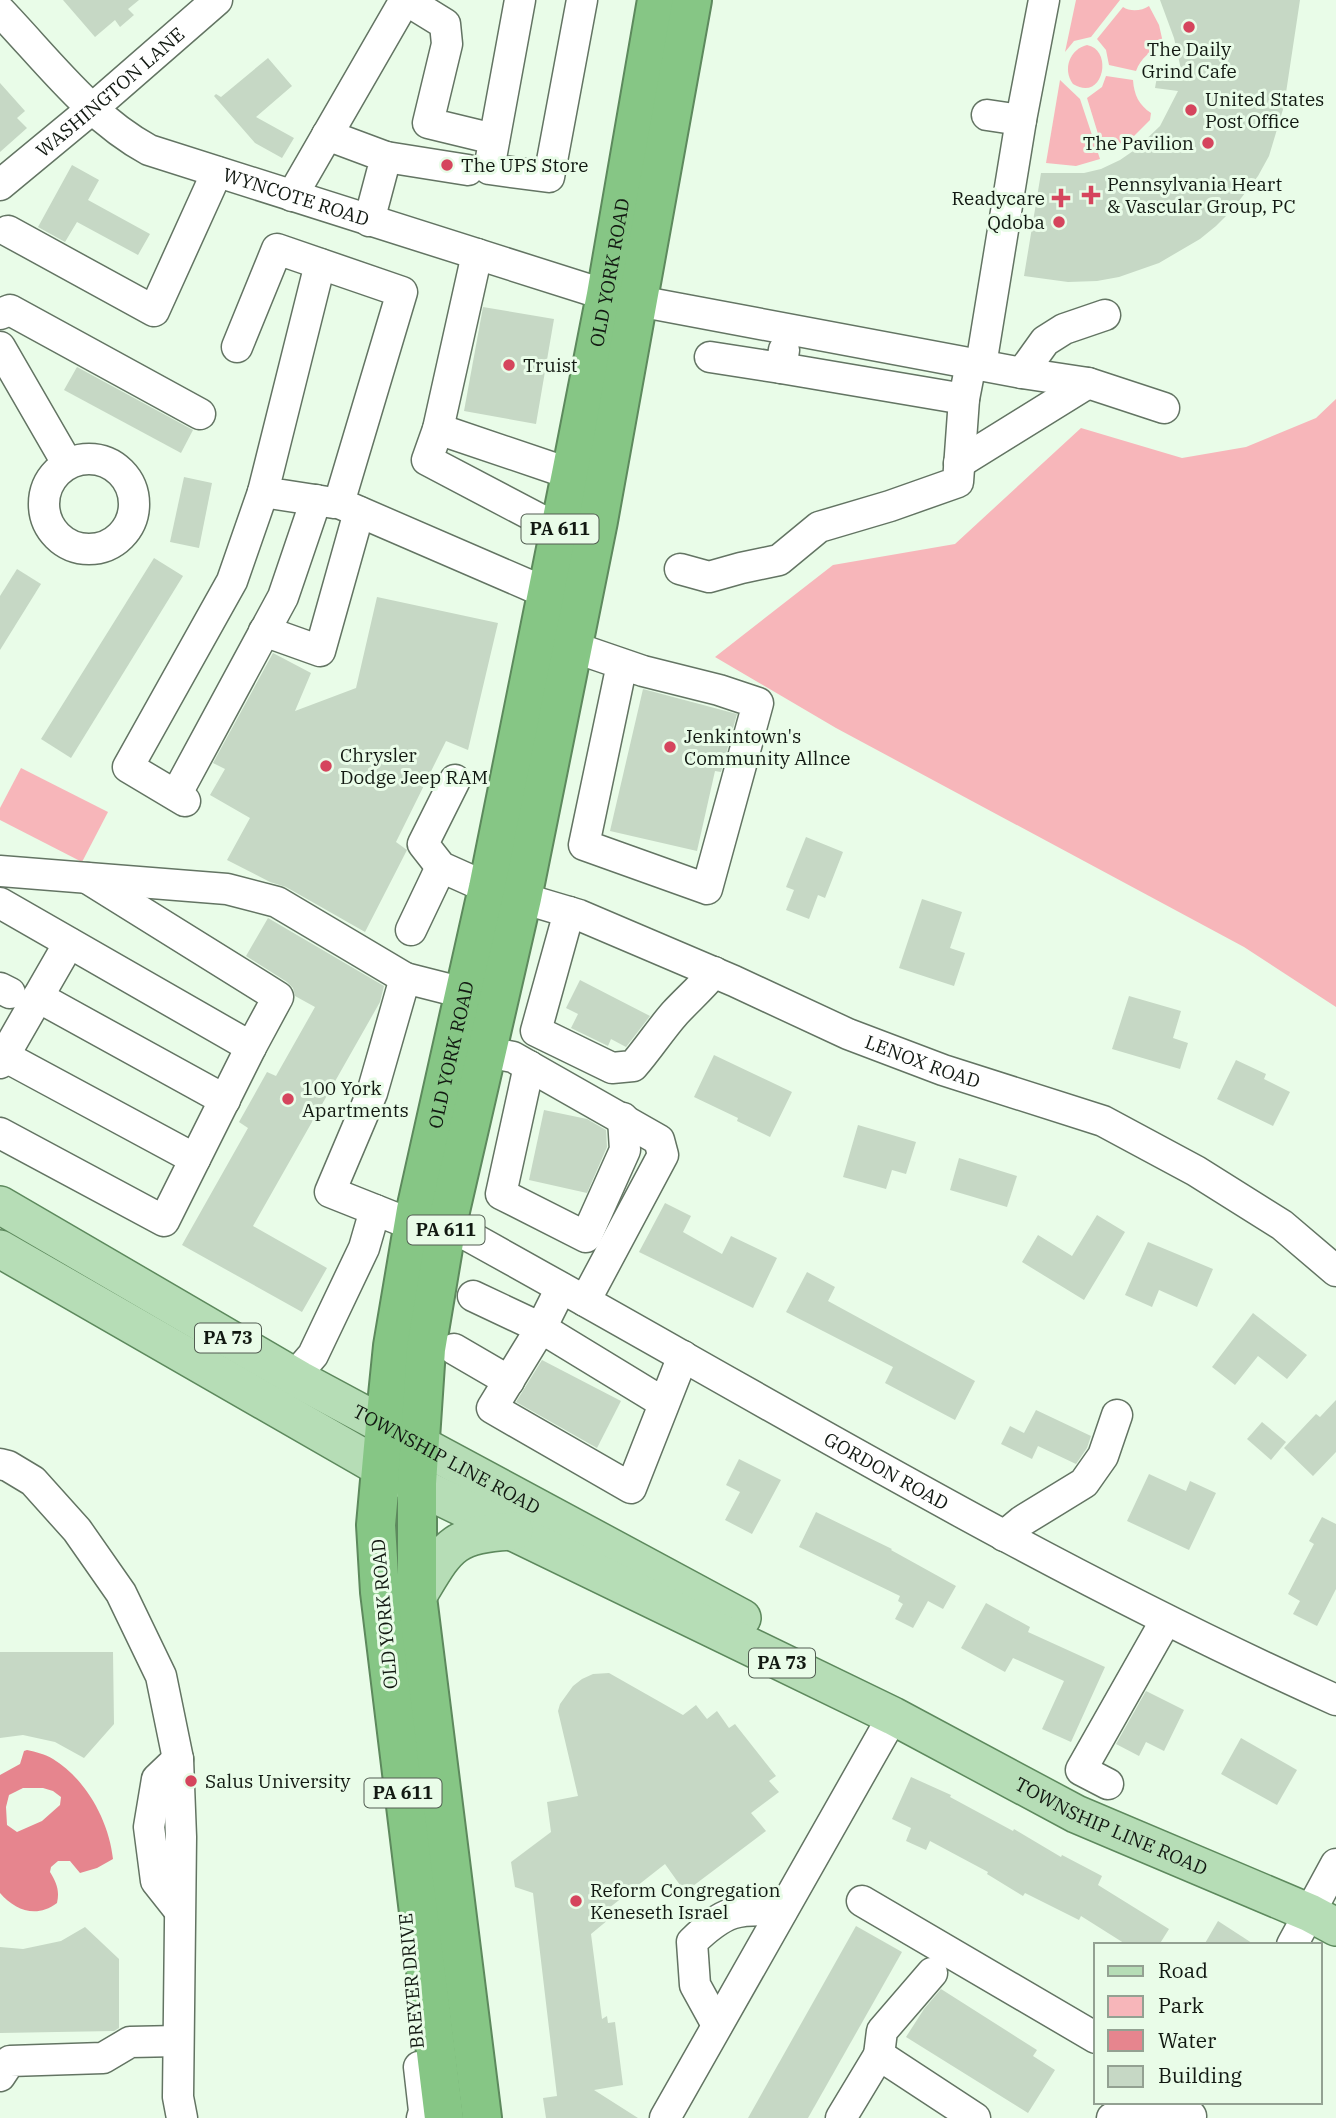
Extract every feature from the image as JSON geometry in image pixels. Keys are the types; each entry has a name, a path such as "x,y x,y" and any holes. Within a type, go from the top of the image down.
{"highway":[{"name":"OLD YORK ROAD","path":"482,2118 417,1597 419,1465 430,1225 464,993 505,893 573,647 564,598 560,530 571,474 622,298 657,0"},
{"name":"OLD YORK ROAD","path":"444,2118 380,1592 376,1525 393,1346 487,1052 505,893 622,298 692,0"}],"main road":[{"name":"TOWNSHIP LINE ROAD","path":"0,1205 294,1377 385,1425 419,1465 513,1531 892,1716 1076,1814 1323,1920"},
{"name":"TOWNSHIP LINE ROAD","path":"0,1249 381,1468 419,1465 768,1632 892,1716"},
{"path":"417,1597 446,1550 456,1543 483,1533 513,1531"}],"street":[{"name":"WASHINGTON LANE","path":"0,185 217,0"},
{"path":"292,196 406,0 444,24 447,44 428,123 494,139"},
{"path":"520,0 489,169 549,177 582,0"},
{"path":"680,569 709,577 779,560 819,527 958,482 964,399 976,364 1044,0"},
{"name":"WYNCOTE ROAD","path":"0,11 93,108 124,136 149,150 622,298 1088,383 1164,408"},
{"path":"987,115 1021,120"},
{"path":"327,135 386,157 468,170"},
{"path":"369,221 386,157"},
{"path":"8,231 154,311 217,172"},
{"path":"237,347 277,249 402,292 338,505 320,652 264,631"},
{"path":"478,254 438,429 427,460 560,530"},
{"path":"320,264 263,492 232,581 128,767 181,798 264,631 338,505"},
{"path":"0,314 10,310 200,414"},
{"path":"1022,373 1045,341 1065,329 1105,315"},
{"path":"781,368 787,328"},
{"path":"0,347 67,463"},
{"path":"710,357 964,399"},
{"path":"959,463 1088,383"},
{"path":"438,429 571,474"},
{"path":"263,492 338,505 564,598"},
{"path":"573,647 758,703 707,889 584,845 622,664"},
{"path":"411,930 441,867 424,845 455,780"},
{"name":"LENOX ROAD","path":"441,867 505,893 569,912 714,972 848,1034 943,1070 1103,1121 1196,1171 1331,1257"},
{"path":"0,871 227,889 277,902 405,978 464,993"},
{"path":"0,1133 164,1221 278,997 86,878"},
{"path":"0,903 251,1047"},
{"path":"569,912 536,1031 612,1068 633,1066 675,1013 696,994 714,972"},
{"path":"69,943 16,993 2,1060 195,1159"},
{"name":"GORDON ROAD","path":"405,978 372,1093 330,1192 375,1210 430,1225 573,1294 1004,1535 1239,1657 1336,1700"},
{"path":"16,993 225,1100"},
{"path":"487,1052 513,1057 623,1118 659,1140 663,1155 573,1294 541,1328 492,1408 631,1488 683,1356"},
{"path":"529,1066 501,1194 586,1237 625,1150 623,1118"},
{"path":"294,1377 313,1355 364,1248 375,1210"},
{"path":"473,1296 541,1328 664,1404"},
{"path":"454,1349 509,1381"},
{"path":"1004,1535 1084,1483 1103,1456 1117,1415"},
{"path":"0,1464 33,1481 77,1530 121,1593 161,1676 178,1759 181,1837 178,2097 183,2118"},
{"path":"1108,1784 1081,1770 1167,1620"},
{"path":"665,2118 892,1716"},
{"name":"BREYER DRIVE","path":"409,1843 404,1894 405,1930 422,2118"},
{"path":"1294,1943 1323,1920 1336,1864"},
{"path":"862,1901 1094,2037"},
{"path":"717,2025 695,1985 692,1942 713,1922 745,1909 782,1911"},
{"path":"841,2118 879,2055 882,2031 932,1973"},
{"path":"0,2076 10,2061 103,2058 130,2042 178,2041"},
{"path":"879,2055 974,2118"},
{"path":"1112,2118 1158,2104 1193,2112"}],"green space":[{"path":"1076,0 1120,0 1091,37 1074,41 1065,52"},
{"path":"1149,6 1159,25 1164,47 1147,55 1136,71 1109,65 1106,50 1097,39 1123,7 1136,10"},
{"path":"1087,45 1095,49 1102,65 1098,81 1092,87 1083,88 1073,84 1068,66 1072,55"},
{"path":"1106,76 1133,80 1138,99 1151,113 1150,120 1124,146 1113,137 1099,137 1087,98 1102,87"},
{"path":"1060,80 1080,99 1100,159 1076,166 1046,163"},
{"path":"1336,399 1336,1007 1244,947 836,728 715,657 833,565 955,544 1081,428 1182,458 1246,447 1316,418"},
{"path":"21,768 108,812 82,862 0,820 0,808"}],"water":[{"path":"24,1751 37,1752 53,1759 76,1778 101,1816 113,1859 80,1873 70,1861 58,1861 51,1867 50,1872 57,1886 57,1903 41,1911 19,1908 0,1893 0,1775 20,1764","holes":["23,1788 43,1788 61,1797 60,1805 42,1821 17,1832 7,1825 6,1807 9,1795"]}],"building":[{"path":"63,0 139,0 128,9 134,15 120,27 115,20 95,37"},
{"name":"The Pavilion","path":"1160,0 1300,0 1284,106 1269,156 1258,176 1216,226 1200,239 1159,263 1119,277 1097,281 1068,282 1024,276 1041,173 1084,173 1120,160 1160,126 1178,91 1155,88 1158,71 1182,74 1174,38"},
{"path":"268,58 292,86 256,117 294,138 282,158 255,143 214,96 216,94 221,97"},
{"path":"0,83 25,111 17,118 27,128 0,152"},
{"path":"72,165 99,180 88,200 150,234 138,255 77,222 65,242 38,227"},
{"name":"Truist","path":"483,307 554,319 536,424 464,411"},
{"path":"77,367 193,430 181,453 64,390"},
{"path":"184,477 212,483 199,548 170,542"},
{"path":"154,558 183,576 71,758 41,739"},
{"path":"17,569 41,584 0,650 0,596"},
{"name":"Chrysler Dodge Jeep RAM","path":"377,597 498,623 468,750 446,741 396,842 407,850 365,932 286,887 270,882 227,860 250,818 210,795 225,769 213,763 273,653 311,673 295,711 356,688"},
{"path":"643,689 737,714 721,772 715,771 697,851 610,831"},
{"path":"806,837 843,852 825,898 818,895 809,919 786,910 794,890 786,887"},
{"path":"922,899 962,912 950,948 965,953 954,986 899,968"},
{"name":"100 York Apartments","path":"268,918 384,986 380,1002 253,1226 327,1268 302,1312 182,1245 248,1128 239,1122 267,1072 276,1076 315,1007 295,996 293,988 287,982 246,956"},
{"path":"580,980 650,1016 626,1047 611,1039 608,1046 571,1028 578,1014 566,1008"},
{"path":"1129,996 1181,1011 1173,1038 1188,1043 1180,1069 1112,1049"},
{"path":"714,1055 792,1092 770,1137 694,1097"},
{"path":"1236,1060 1266,1074 1264,1079 1290,1092 1273,1126 1217,1099"},
{"path":"544,1110 587,1119 606,1130 607,1147 587,1193 529,1180"},
{"path":"858,1125 916,1142 906,1174 892,1170 886,1189 843,1177"},
{"path":"959,1158 1017,1176 1007,1207 950,1190"},
{"path":"665,1203 691,1216 683,1232 722,1254 731,1236 777,1258 753,1308 639,1252"},
{"path":"1097,1215 1125,1232 1084,1300 1022,1262 1038,1235 1072,1256"},
{"path":"1148,1242 1213,1269 1197,1307 1159,1290 1152,1307 1125,1295"},
{"path":"807,1272 835,1287 828,1301 975,1381 955,1420 885,1383 893,1367 786,1312"},
{"path":"1253,1313 1307,1355 1287,1379 1258,1356 1235,1385 1212,1367"},
{"path":"542,1360 621,1401 597,1448 516,1402"},
{"path":"1336,1400 1336,1452 1313,1476 1284,1448 1316,1414 1320,1417"},
{"path":"1036,1410 1091,1436 1087,1448 1076,1464 1038,1446 1032,1459 1001,1444 1010,1426 1024,1433"},
{"path":"1262,1422 1286,1442 1271,1460 1247,1439"},
{"path":"739,1459 781,1480 752,1534 725,1520 740,1492 726,1485"},
{"path":"1149,1474 1186,1491 1190,1481 1216,1493 1189,1550 1127,1521"},
{"path":"816,1512 892,1549 956,1586 943,1609 928,1601 913,1628 895,1619 903,1604 898,1601 900,1596 799,1547"},
{"path":"1322,1517 1336,1524 1336,1589 1317,1626 1293,1614 1300,1601 1288,1594 1314,1544 1309,1541"},
{"path":"986,1603 1030,1627 1028,1632 1105,1667 1071,1742 1042,1729 1064,1681 1013,1658 1005,1672 961,1648"},
{"path":"0,1652 113,1652 114,1724 84,1758 55,1742 23,1735 0,1738"},
{"name":"Reform Congregation Keneseth Israel","path":"609,1673 683,1715 696,1705 707,1719 717,1711 729,1728 735,1724 776,1776 769,1781 779,1792 751,1813 766,1831 685,1892 665,1864 609,1908 614,1915 591,1934 602,2019 607,2016 608,2023 615,2022 623,2085 594,2090 638,2118 546,2118 543,2098 557,2096 533,1893 515,1887 511,1862 551,1832 547,1802 578,1796 558,1711 560,1704 573,1686 582,1679 593,1674"},
{"path":"1146,1691 1184,1710 1164,1751 1146,1742 1139,1756 1116,1744"},
{"path":"1241,1738 1297,1770 1277,1805 1221,1774"},
{"path":"911,1777 951,1795 950,1797 1013,1831 1014,1829 1061,1857 1062,1855 1102,1876 1098,1885 1169,1929 1160,1943 1124,1943 1081,1916 1079,1920 1025,1893 1023,1896 987,1874 988,1872 930,1841 926,1850 906,1841 911,1828 892,1819"},
{"path":"1218,1921 1252,1943 1205,1943"},
{"path":"856,1926 902,1952 808,2118 748,2118"},
{"path":"85,1927 119,1959 119,2028 114,2031 0,2033 0,1947 23,1949 61,1941"},
{"path":"941,1989 1037,2050 1033,2056 1055,2070 1028,2113 906,2037"}],"place":[{"name":"The Daily Grind Cafe","path":"1189,27"},
{"name":"United States Post Office","path":"1191,110"},
{"name":"The Pavilion","path":"1208,143"},
{"name":"The UPS Store","path":"447,165"},
{"name":"Pennsylvania Heart & Vascular Group, PC","path":"1091,195"},
{"name":"Readycare","path":"1061,198"},
{"name":"Qdoba","path":"1059,222"},
{"name":"Truist","path":"509,365"},
{"name":"Jenkintown's Community Allnce","path":"670,747"},
{"name":"Chrysler Dodge Jeep RAM","path":"326,766"},
{"name":"100 York Apartments","path":"288,1099"},
{"name":"Salus University","path":"191,1781"},
{"name":"Reform Congregation Keneseth Israel","path":"576,1901"}]}
